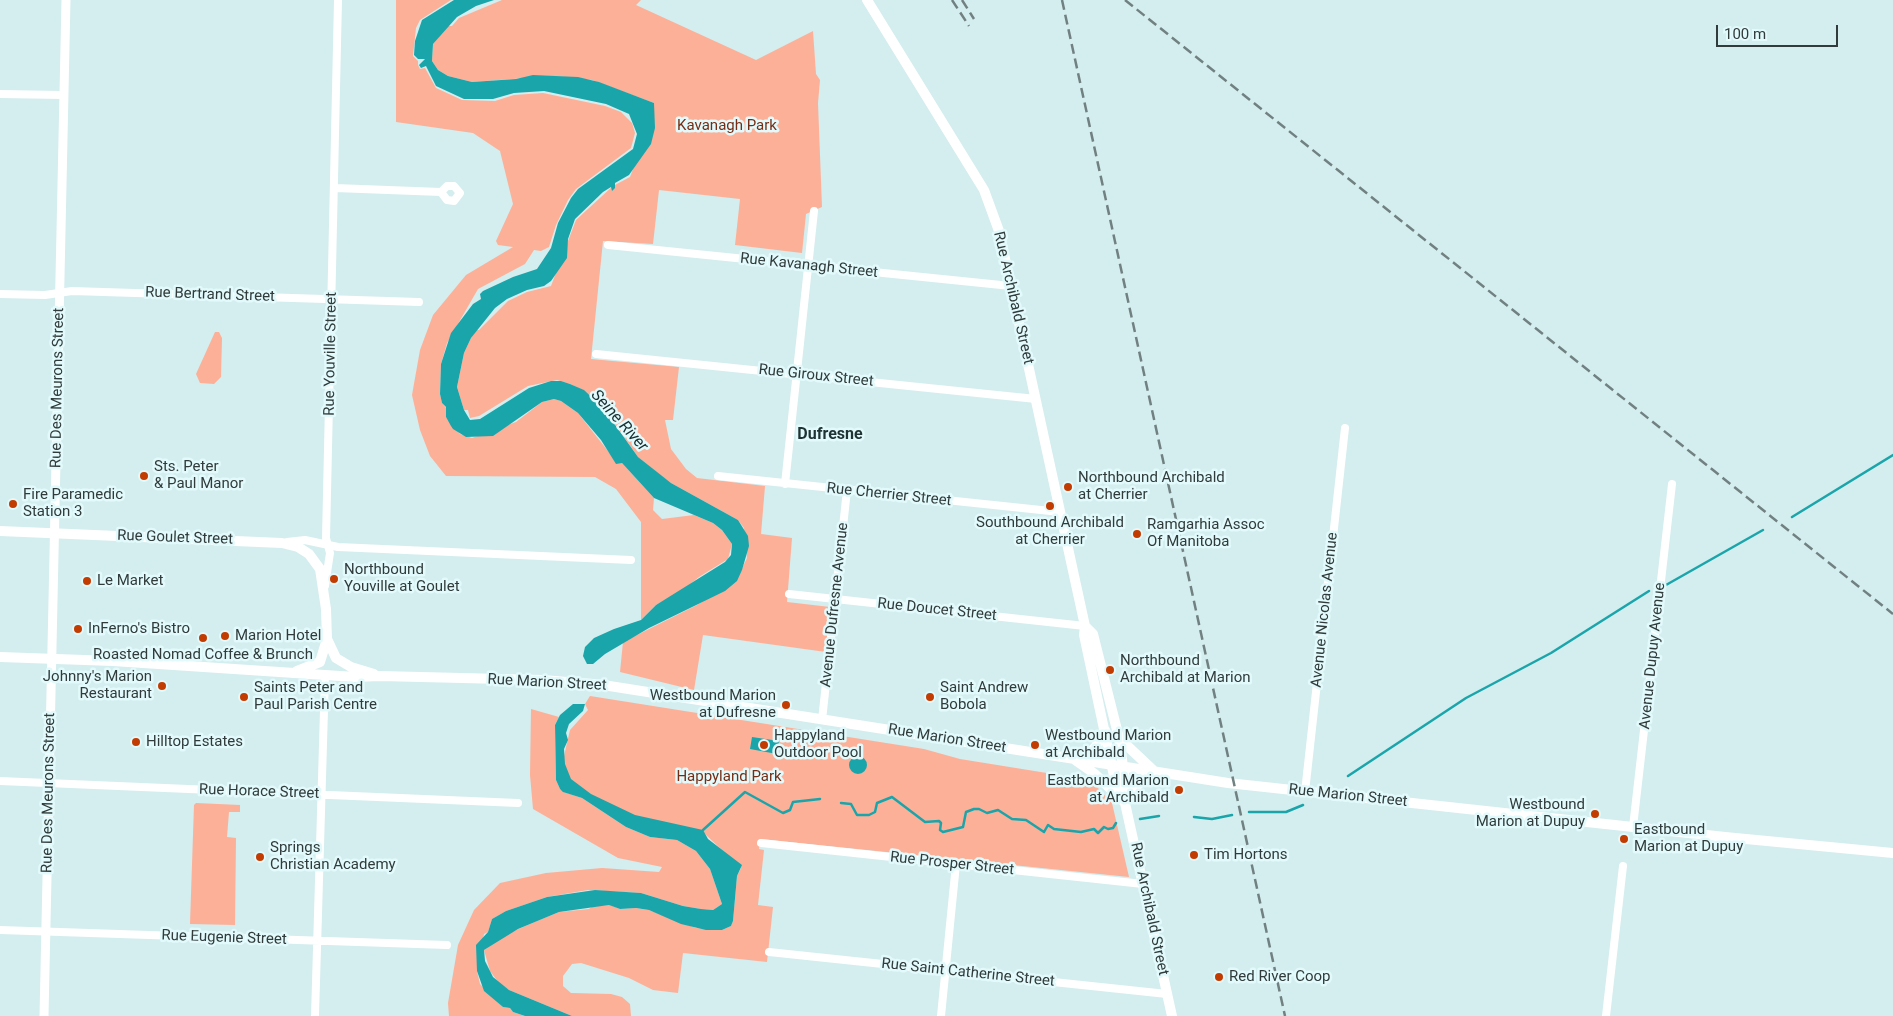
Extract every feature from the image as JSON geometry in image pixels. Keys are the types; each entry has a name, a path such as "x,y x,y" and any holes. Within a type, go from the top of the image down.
{"main road":[{"name":"Rue Archibald Street","path":"867,0 984,190 999,231 1085,626 1084,635 1105,730 1118,766 1124,801 1172,1016"},
{"name":"Rue Goulet Street","path":"0,531 282,543 298,547 309,554 320,569 324,588"},
{"name":"Rue Youville Street","path":"324,588 327,639 336,658 351,667 380,676"},
{"name":"Rue Archibald Street","path":"1085,626 1093,634 1119,738 1118,766"},
{"path":"294,672 320,662 327,639"},
{"name":"Rue Marion Street","path":"0,657 294,672 325,676 543,680 603,685 1156,772 1305,792 1893,853"},
{"path":"1074,759 1088,754 1096,746 1105,730"},
{"path":"1074,759 1124,801 1144,779 1156,772 1119,738"}],"street":[{"name":"Rue Des Meurons Street","path":"44,1016 48,783 56,533 59,293 66,0"},
{"name":"Rue Youville Street","path":"324,588 330,553 327,545 338,0"},
{"path":"0,94 64,95"},
{"path":"334,188 441,192"},
{"path":"785,484 814,211"},
{"name":"Rue Kavanagh Street","path":"608,245 1011,286"},
{"name":"Rue Bertrand Street","path":"0,294 45,295 72,290 419,302"},
{"name":"Rue Giroux Street","path":"596,354 1036,399"},
{"name":"Avenue Nicolas Avenue","path":"1305,792 1345,428"},
{"name":"Rue Cherrier Street","path":"718,476 1060,512"},
{"name":"Avenue Dupuy Avenue","path":"1633,827 1672,484"},
{"name":"Avenue Dufresne Avenue","path":"822,720 847,490"},
{"path":"282,543 305,540 338,548 631,560"},
{"name":"Rue Doucet Street","path":"789,594 1085,626"},
{"path":"315,1016 325,676"},
{"name":"Rue Horace Street","path":"0,781 518,803"},
{"name":"Rue Prosper Street","path":"761,843 1143,884"},
{"path":"941,1016 956,864"},
{"path":"1606,1016 1623,866"},
{"name":"Rue Eugenie Street","path":"0,930 447,945"},
{"name":"Rue Saint Catherine Street","path":"770,952 1167,994"}],"green space":[{"path":"396,0 451,0 420,20 416,28 413,56 418,61 420,69 425,68 436,88 462,100 495,101 514,95 543,93 605,106 621,112 632,123 635,133 631,148 576,189 568,200 556,225 549,247 541,251 534,250 525,264 478,289 447,343 441,364 440,394 442,403 447,409 446,417 460,434 472,438 516,422 542,402 554,399 561,401 578,413 615,460 622,463 654,498 653,510 662,519 694,515 713,523 722,530 732,544 728,559 684,589 656,605 641,620 641,522 616,489 595,477 446,476 430,456 420,430 412,395 420,350 433,315 466,275 513,247 498,245 496,241 513,204 500,151 473,133 396,122"},
{"name":"Kavanagh Park","path":"502,0 641,0 636,5 756,60 813,31 816,74 820,80 818,103 822,207 806,214 802,253 735,245 740,199 659,190 653,244 603,241 591,359 679,367 673,420 665,420 671,449 686,469 697,478 765,486 761,534 792,538 787,602 830,607 826,652 703,635 694,690 620,672 623,642 697,605 736,581 747,558 744,528 738,520 671,483 656,472 638,457 603,407 583,390 570,384 557,380 528,386 479,416 470,418 468,410 464,410 457,387 464,353 476,330 479,330 508,301 527,292 551,286 576,220 613,186 630,177 654,114 654,103 592,80 554,76 472,82 448,76 438,70 432,61 433,44 447,26 452,26 459,18"},
{"path":"215,332 219,332 222,338 221,377 214,384 200,383 196,374"},
{"name":"Happyland Park","path":"590,696 924,749 960,759 1084,779 1096,786 1112,803 1129,877 760,839 759,849 764,850 758,905 773,907 767,962 683,953 678,993 653,990 629,978 581,963 572,964 563,976 563,986 571,993 611,994 622,997 630,1004 631,1016 572,1016 509,990 499,983 490,971 484,950 507,934 559,912 589,909 593,906 610,905 620,909 636,908 649,910 696,928 722,930 731,926 733,921 737,876 741,868 704,833 637,818 582,792 561,769 570,730 588,710 585,704"},
{"path":"531,709 559,717 555,725 556,780 560,789 582,798 626,827 650,837 677,840 696,851 710,869 722,904 713,910 701,909 683,906 641,893 588,890 547,897 506,911 492,919 488,932 484,934 477,971 480,984 503,1007 510,1008 513,1012 525,1016 449,1016 448,1003 458,945 474,910 500,883 546,873 602,868 659,872 662,867 618,858 533,809 530,775"},
{"path":"196,803 240,805 240,812 229,812 227,837 236,838 235,925 190,924 194,805"}],"water":[{"path":"454,0 494,0 476,6 457,17 433,44 432,61 438,70 448,76 472,82 516,79 533,75 578,77 599,82 654,103 655,128 651,144 629,175 615,183 615,188 612,191 611,187 603,192 575,219 568,239 567,258 551,281 544,286 527,290 507,299 495,308 471,338 464,353 457,387 464,410 470,420 480,419 529,388 551,381 561,381 584,390 603,408 638,457 671,483 738,520 748,536 749,546 742,570 737,581 725,591 649,628 605,654 593,664 587,664 583,656 585,647 594,638 641,620 656,605 725,562 731,555 732,544 722,530 713,523 654,498 622,463 616,464 601,440 578,413 561,401 554,399 542,402 493,436 466,437 453,429 446,417 446,407 442,403 440,394 441,364 451,333 473,304 481,299 480,294 483,291 513,277 537,269 551,248 558,223 571,198 578,189 633,149 637,134 629,114 606,104 544,91 514,93 493,99 464,99 436,86 426,66 421,68 419,65 425,59 418,59 414,55 415,41 422,20"},
{"path":"573,704 585,704 583,711 569,724 566,733 568,740 564,749 565,764 571,779 591,794 635,815 703,830 708,839 742,865 737,876 733,921 731,926 722,930 706,930 681,924 649,910 636,908 620,909 609,905 559,912 518,929 484,950 485,961 493,977 509,990 572,1016 525,1016 513,1012 510,1008 503,1007 484,991 477,971 476,945 488,932 492,919 506,911 547,897 595,890 641,893 683,906 701,909 713,910 722,904 710,869 696,851 677,840 650,837 626,827 582,798 563,792 560,789 556,780 555,725 560,715"},
{"name":"Happyland Outdoor Pool","path":"752,737 779,741 777,754 750,749"},
{"path":"854,756 862,756 867,761 865,772 854,774 849,769 849,761"}],"waterway":[{"path":"1792,517 1893,455"},
{"path":"1666,585 1763,530"},
{"path":"1348,776 1466,698 1551,653 1649,591"},
{"path":"703,830 745,792 783,813 790,810 793,802 820,799"},
{"path":"841,803 851,804 857,815 869,815 875,812 877,803 892,797 925,822 939,821 941,823 940,830 943,832 963,827 966,812 974,809 987,813 998,810 1012,819 1026,820 1044,832 1048,825 1054,829 1081,832 1094,829 1098,833 1104,827 1108,829 1113,828 1116,823"},
{"path":"1249,812 1286,812 1303,805"},
{"path":"1194,817 1212,819 1232,815"},
{"path":"1140,819 1159,816"}],"railway":[{"path":"952,0 969,26"},
{"path":"962,0 974,19"},
{"path":"1062,0 1285,1016"},
{"path":"1125,0 1893,614"}],"place":[{"name":"Sts. Peter & Paul Manor","path":"144,476"},
{"name":"Northbound Archibald at Cherrier","path":"1068,487"},
{"name":"Fire Paramedic Station 3","path":"13,504"},
{"name":"Southbound Archibald at Cherrier","path":"1050,506"},
{"name":"Ramgarhia Assoc Of Manitoba","path":"1137,534"},
{"name":"Northbound Youville at Goulet","path":"334,579"},
{"name":"Le Market","path":"87,581"},
{"name":"InFerno's Bistro","path":"78,629"},
{"name":"Marion Hotel","path":"225,636"},
{"name":"Roasted Nomad Coffee & Brunch","path":"203,638"},
{"name":"Northbound Archibald at Marion","path":"1110,670"},
{"name":"Johnny's Marion Restaurant","path":"162,686"},
{"name":"Saints Peter and Paul Parish Centre","path":"244,697"},
{"name":"Saint Andrew Bobola","path":"930,697"},
{"name":"Westbound Marion at Dufresne","path":"786,705"},
{"name":"Hilltop Estates","path":"136,742"},
{"name":"Happyland Outdoor Pool","path":"764,745"},
{"name":"Westbound Marion at Archibald","path":"1035,745"},
{"name":"Eastbound Marion at Archibald","path":"1179,790"},
{"name":"Westbound Marion at Dupuy","path":"1595,814"},
{"name":"Eastbound Marion at Dupuy","path":"1624,839"},
{"name":"Tim Hortons","path":"1194,855"},
{"name":"Springs Christian Academy","path":"260,857"},
{"name":"Red River Coop","path":"1219,977"}],"district":[{"name":"Dufresne","path":"830,435"}],"water label":[{"name":"Seine River","path":"619,421"}]}
